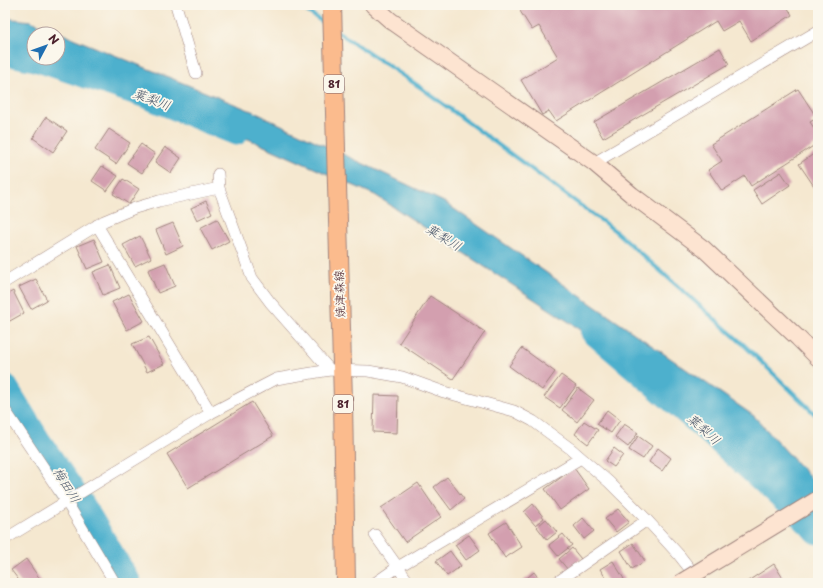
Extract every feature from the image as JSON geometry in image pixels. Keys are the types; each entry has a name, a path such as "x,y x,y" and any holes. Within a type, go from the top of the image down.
{"main road":[{"name":"焼津森線","path":"332,5 338,225 336,370 346,583"}],"street":[{"path":"176,5 196,73"},
{"path":"373,5 390,20 594,163 632,195 704,250 818,358"},
{"path":"594,163 818,32"},
{"path":"218,174 219,188 252,278 270,302 336,370"},
{"path":"5,282 97,225 135,208 159,201 219,188"},
{"path":"97,225 211,413"},
{"path":"5,539 211,413 276,379 336,370 368,371 402,377 444,392 514,411 533,421 555,436 609,482 679,555 701,583"},
{"path":"5,410 66,501 115,583"},
{"path":"375,583 398,567 581,458"},
{"path":"680,583 818,499"},
{"path":"556,583 647,520"},
{"path":"375,536 409,583"}],"water":[{"path":"5,18 31,21 43,26 26,26 26,51 5,50"},
{"path":"66,35 254,112 444,202 754,416 818,486 818,537 691,402 375,195 66,59"}],"building":[{"path":"525,5 786,5 792,15 751,41 739,21 722,31 716,21 556,121 549,111 542,115 521,80 558,57 539,26 532,30 520,11 527,7"},
{"path":"720,48 729,64 603,138 594,122"},
{"path":"798,89 817,118 810,122 818,134 818,143 751,186 745,176 722,191 708,170 722,161 711,144"},
{"path":"46,117 67,131 53,152 33,138"},
{"path":"109,129 130,143 116,164 95,150"},
{"path":"141,144 155,154 142,173 127,163"},
{"path":"165,147 181,158 171,173 155,162"},
{"path":"818,151 818,192 799,164"},
{"path":"102,166 118,176 107,191 92,181"},
{"path":"781,172 790,185 762,204 753,190"},
{"path":"123,179 139,189 129,204 113,194"},
{"path":"206,201 212,213 197,220 191,208"},
{"path":"217,219 229,241 212,250 200,228"},
{"path":"173,223 183,246 166,254 156,230"},
{"path":"140,236 151,258 135,266 123,245"},
{"path":"94,239 104,262 87,269 77,246"},
{"path":"165,263 175,286 158,293 148,270"},
{"path":"110,265 120,288 103,295 93,272"},
{"path":"36,279 47,300 31,309 19,287"},
{"path":"13,291 24,313 8,322 5,316 5,296"},
{"path":"129,294 144,321 127,330 112,302"},
{"path":"430,296 485,332 453,379 399,343"},
{"path":"149,337 164,364 147,372 132,344"},
{"path":"522,348 555,372 542,390 509,366"},
{"path":"561,375 576,386 560,408 544,397"},
{"path":"578,388 594,400 577,422 562,410"},
{"path":"374,395 398,396 397,433 373,432"},
{"path":"252,402 273,436 188,488 167,454"},
{"path":"607,410 620,420 611,433 597,424"},
{"path":"584,421 598,430 588,444 575,434"},
{"path":"624,424 638,433 628,447 615,437"},
{"path":"638,436 652,446 643,459 629,450"},
{"path":"614,448 623,455 614,467 605,461"},
{"path":"658,448 671,458 662,471 649,462"},
{"path":"574,468 589,489 560,510 545,489"},
{"path":"447,477 464,499 451,510 434,487"},
{"path":"418,483 441,517 405,542 381,508"},
{"path":"533,504 544,518 535,525 524,512"},
{"path":"618,509 629,522 616,532 605,519"},
{"path":"583,518 594,531 584,539 574,526"},
{"path":"546,519 557,532 547,540 537,527"},
{"path":"506,522 522,547 505,558 489,533"},
{"path":"563,534 572,545 558,556 549,545"},
{"path":"469,535 480,550 466,560 455,545"},
{"path":"633,543 645,561 632,569 621,551"},
{"path":"572,548 581,559 568,570 559,559"},
{"path":"450,551 461,566 447,576 436,561"},
{"path":"26,559 42,582 41,583 21,583 11,570"},
{"path":"613,561 624,579 619,583 609,583 600,569"},
{"path":"774,564 786,583 745,583"},
{"path":"534,572 542,583 521,583"}],"waterway":[{"path":"298,5 327,25"},
{"path":"338,32 420,87 614,230 743,344 818,417"},
{"name":"葉梨川","path":"5,53 35,59 146,96 236,133"},
{"name":"葉梨川","path":"593,332 679,406 818,532"},
{"name":"梅田川","path":"5,386 38,440 82,504 129,583"}]}
